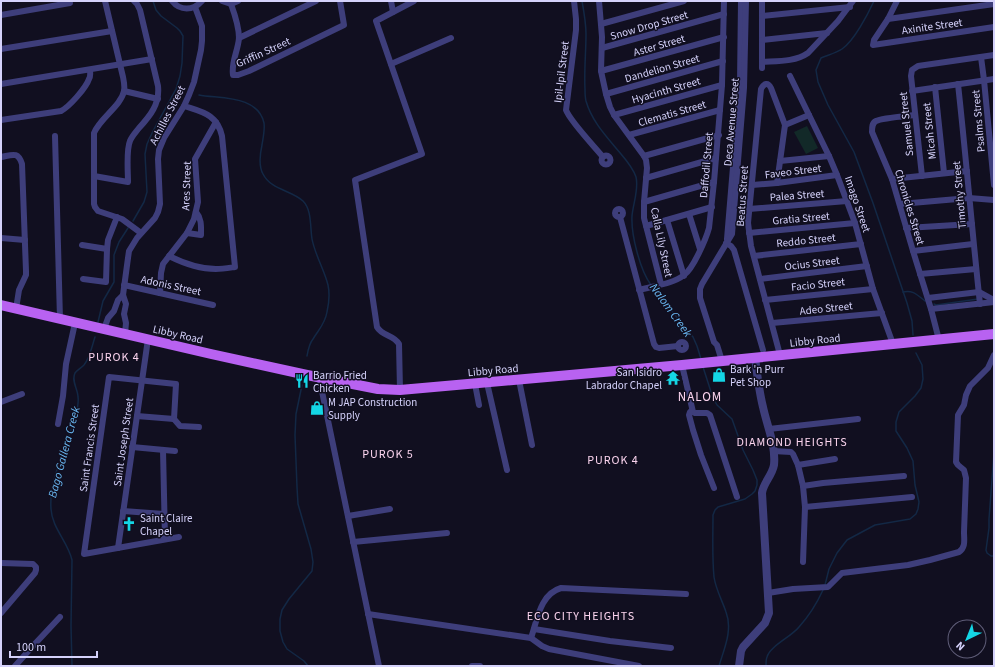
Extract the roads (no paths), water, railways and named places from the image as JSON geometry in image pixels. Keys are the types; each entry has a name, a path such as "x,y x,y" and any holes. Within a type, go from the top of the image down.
{"main road":[{"name":"Libby Road","path":"1,306 319,377 378,389 400,390 686,365 994,334"}],"street":[{"path":"1,15 70,3 69,1"},
{"path":"105,1 124,82 124,91 120,99 97,126 94,133 94,204 96,209 101,212 117,216 141,233"},
{"path":"94,176 128,182 128,149 130,141 151,114 158,99 158,86 140,10 134,1"},
{"path":"172,1 176,6 183,9 195,7 202,1"},
{"path":"222,1 231,4 238,1"},
{"path":"239,38 316,1"},
{"name":"Griffin Street","path":"231,4 237,22 239,38 232,66 233,75 243,74 344,25 340,1"},
{"path":"391,1 393,12"},
{"path":"400,390 399,344 396,340 381,332 377,327 355,180 422,154 376,22 414,1"},
{"name":"Ipil-Ipil Street","path":"574,1 576,30 566,110 603,157"},
{"name":"Calla Lily Street","path":"599,1 602,48 601,72 610,107 614,115 644,156 647,164 643,210 661,284"},
{"path":"601,24 684,1"},
{"name":"Daffodil Street","path":"684,276 690,270 709,228 719,135 724,37 724,1"},
{"name":"Deca Avenue Street","path":"741,1 742,83"},
{"name":"Deca Avenue Street","path":"720,361 717,345 714,342 700,298 700,289 726,243 733,188 742,83 746,1"},
{"path":"762,1 762,65 797,59 808,53 854,1"},
{"path":"888,19 897,1"},
{"path":"888,19 994,4"},
{"name":"Achilles Street","path":"125,334 126,323 124,314 126,304 123,295 129,251 137,238 155,218 158,212 160,204 158,163 159,150 164,138 184,106 192,89 202,41 202,26 195,7"},
{"path":"762,16 850,7"},
{"name":"Snow Drop Street","path":"602,48 724,14"},
{"name":"Axinite Street","path":"888,19 874,40 873,45 994,27"},
{"path":"1,49 112,31"},
{"path":"762,40 827,33"},
{"name":"Aster Street","path":"601,72 724,37"},
{"path":"391,64 452,38"},
{"path":"981,57 994,55"},
{"name":"Samuel Street","path":"922,176 912,90 912,70 918,66 981,57"},
{"name":"Psalms Street","path":"981,57 986,102 991,126 994,185"},
{"path":"1,84 152,60"},
{"name":"Dandelion Street","path":"606,94 723,61"},
{"path":"1,120 64,110 88,82 91,74 90,70"},
{"name":"Imago Street","path":"790,76 829,156 847,201 855,223 873,289 893,344"},
{"path":"912,90 994,79"},
{"name":"Beatus Street","path":"780,355 754,256 748,223 761,89 765,84 768,84 771,88 785,125"},
{"name":"Timothy Street","path":"958,84 980,304"},
{"name":"Hyacinth Street","path":"614,115 722,85"},
{"name":"Micah Street","path":"935,87 944,173"},
{"path":"124,91 158,99"},
{"path":"986,102 994,101"},
{"path":"169,256 176,260 207,268 215,269 235,267 222,136 220,129 209,115 184,106"},
{"name":"Clematis Street","path":"630,135 720,110"},
{"path":"777,183 785,125 809,115"},
{"name":"Chronicles Street","path":"915,115 878,120 872,127 873,135 892,179 900,204 912,251 928,298 939,340"},
{"name":"Ares Street","path":"160,293 162,268 165,261 187,233 194,219 198,202 195,159 216,122"},
{"path":"644,156 719,135"},
{"path":"55,136 60,319"},
{"path":"1,156 14,155 19,157 22,164 26,275 18,290 16,309"},
{"path":"780,161 829,156"},
{"path":"646,178 716,158"},
{"path":"892,179 967,171"},
{"name":"Faveo Street","path":"752,186 837,175"},
{"path":"644,202 714,182"},
{"path":"900,204 970,198 994,200"},
{"name":"Palea Street","path":"749,209 847,201"},
{"path":"646,226 712,207"},
{"path":"187,233 201,235 201,220 199,214 196,212"},
{"path":"689,214 700,249"},
{"path":"83,279 106,282 107,249 110,232 117,216"},
{"path":"620,217 654,346 659,348 678,346"},
{"path":"639,290 684,276 667,220"},
{"name":"Gratia Street","path":"749,233 855,223"},
{"path":"906,228 972,224"},
{"path":"1,238 25,240"},
{"path":"726,243 734,250 763,350"},
{"name":"Reddo Street","path":"754,256 861,244"},
{"path":"912,251 973,244"},
{"path":"82,245 107,249"},
{"name":"Ocius Street","path":"760,279 867,266"},
{"path":"920,274 976,269"},
{"name":"Adonis Street","path":"124,285 213,304"},
{"name":"Facio Street","path":"766,300 873,289"},
{"path":"928,298 979,292 994,301"},
{"name":"Achilles Street","path":"104,329 108,318 114,311 117,302 123,295"},
{"path":"931,309 980,304 994,301"},
{"path":"114,311 124,314"},
{"name":"Adeo Street","path":"772,323 882,313"},
{"path":"58,424 63,396 66,364 76,323"},
{"name":"Saint Joseph Street","path":"118,548 148,339"},
{"path":"768,593 793,589 828,587 842,573 908,565 959,552 962,549 964,546 966,478 964,470 956,462 958,417 964,405 970,386 987,370 994,355"},
{"path":"739,666 740,654 743,647 765,623 769,613 762,489 770,477 774,464 773,451 763,407 755,358"},
{"path":"686,365 692,410 689,415 701,455 714,488"},
{"name":"Saint Francis Street","path":"118,548 84,554 109,377 142,380"},
{"path":"319,377 379,666"},
{"path":"142,380 176,384 174,419 180,426 199,427"},
{"path":"519,380 532,445"},
{"path":"487,383 507,470"},
{"path":"475,384 479,405"},
{"path":"1,402 22,394"},
{"path":"692,410 694,413 707,413 710,416 737,498"},
{"path":"137,416 174,419"},
{"path":"768,429 858,419"},
{"path":"132,447 175,451"},
{"path":"163,450 165,539"},
{"path":"773,451 791,452 798,466 803,486 805,507 803,562"},
{"path":"798,466 835,459"},
{"path":"803,486 904,476"},
{"path":"805,507 912,497"},
{"path":"348,516 390,509"},
{"path":"124,511 164,514"},
{"path":"353,542 447,533"},
{"path":"118,548 179,537"},
{"path":"1,563 33,564 36,567 36,570 1,613"},
{"path":"531,638 539,612 546,599 556,589 686,594"},
{"path":"368,614 531,638 549,649 639,666"},
{"path":"15,666 60,617"},
{"path":"534,629 610,641 671,648"},
{"path":"472,666 480,666"}],"waterway":[{"name":"Bago Gallera Creek","path":"133,221 144,202 147,192 145,154 147,144 176,89 182,63 183,36 177,28 161,16 156,10 153,1"},
{"name":"Nalom Creek","path":"582,1 586,30 586,101 596,123 630,165 636,177 637,182 632,216 633,233 643,271 651,285"},
{"path":"874,1 856,34 847,45 835,53 821,58 816,70 818,82 828,105 854,152 873,203 907,303 912,321 913,335"},
{"path":"177,90 183,91"},
{"path":"199,95 237,100 254,107 260,114 264,123 260,160 260,167 263,174 276,187 298,197 303,201 308,209 313,245 329,288 329,302 325,320 311,343 307,356"},
{"name":"Bago Gallera Creek","path":"98,322 103,301 114,282 114,255 119,242 128,228"},
{"name":"Nalom Creek","path":"654,289 693,337 701,359"},
{"path":"903,292 913,292 925,301"},
{"path":"934,304 936,305 978,299"},
{"name":"Bago Gallera Creek","path":"72,666 72,560 54,522 51,509 51,499 54,480 74,422 77,408 78,394 74,382 74,376 88,359 95,337"},
{"path":"825,585 829,569 837,553 847,540 875,525 910,519 916,514 918,509 919,502 915,485 913,461 896,431 896,422 899,412 921,388 923,379 922,365 916,353"},
{"name":"Nalom Creek","path":"703,367 713,398 717,405 732,419 743,450 757,480 755,491 752,494 745,499 718,507 713,515 714,577 726,612 729,626 727,639 719,666"},
{"path":"302,385 296,414 295,435 298,504 311,549 313,562 312,571 282,610 280,631 287,649 304,661 308,666"},
{"path":"994,453 986,550 987,553 994,556"},
{"path":"766,666 766,659 769,653 776,645 795,631 806,619 823,590"}],"place":[{"name":"Bark 'n Purr Pet Shop","path":"719,375"},
{"name":"San Isidro Labrador Chapel","path":"673,378"},
{"name":"Barrio Fried Chicken","path":"302,381"},
{"name":"M JAP Construction Supply","path":"317,408"},
{"name":"Saint Claire Chapel","path":"129,524"}],"district":[{"name":"PUROK 4","path":"114,357"},
{"name":"NALOM","path":"700,396"},
{"name":"DIAMOND HEIGHTS","path":"792,442"},
{"name":"PUROK 5","path":"388,454"},
{"name":"PUROK 4","path":"613,460"},
{"name":"ECO CITY HEIGHTS","path":"581,616"}]}
